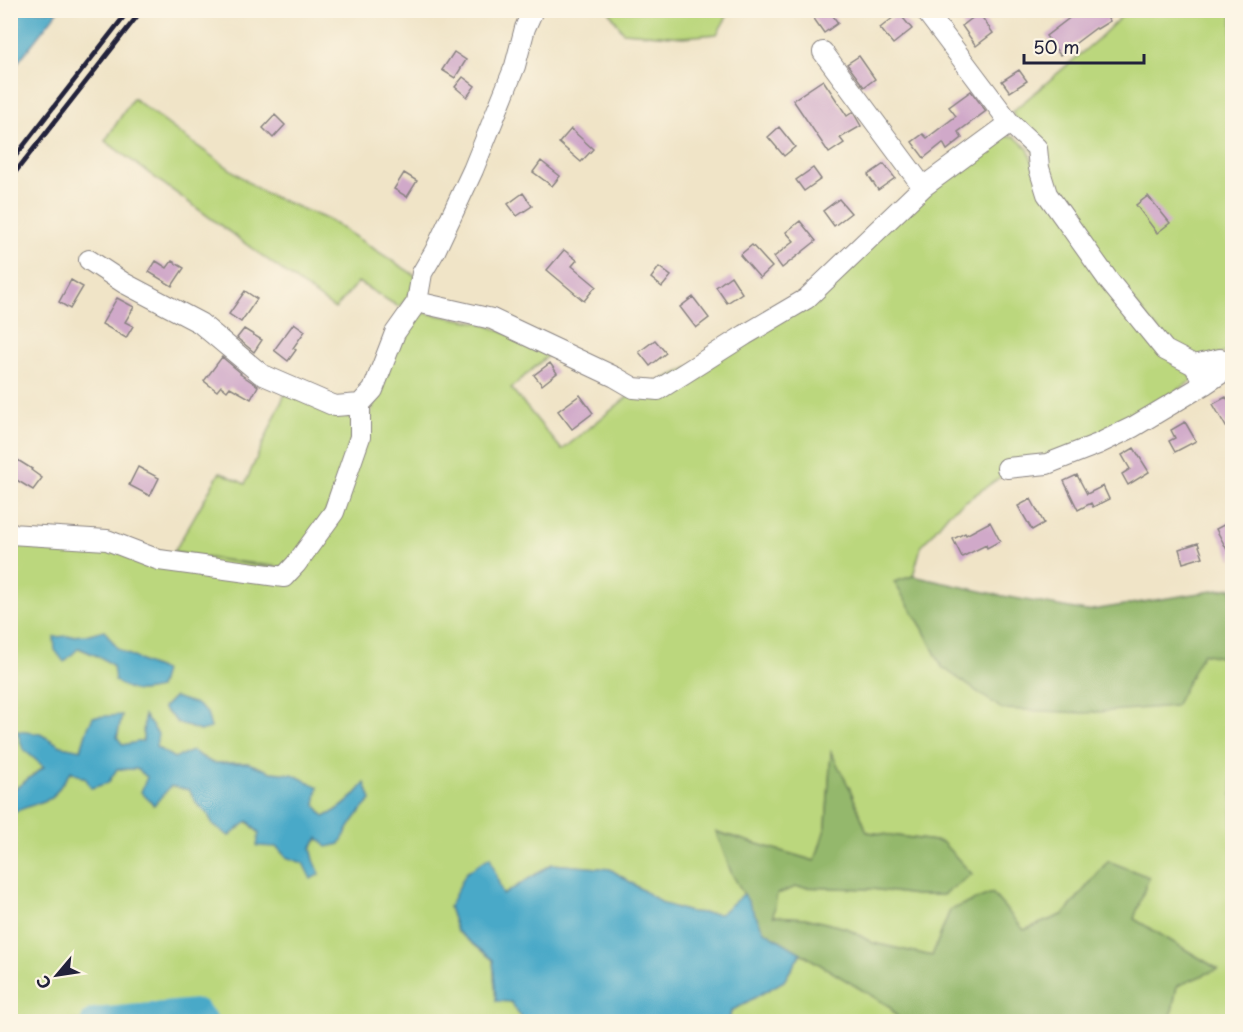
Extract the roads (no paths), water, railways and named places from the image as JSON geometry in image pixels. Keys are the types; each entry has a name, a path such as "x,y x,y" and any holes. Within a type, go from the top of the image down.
{"street":[{"path":"89,260 124,283 200,323 261,374 335,406 360,404 373,390 394,333 417,302 422,273 435,251 473,170 515,66 525,28 533,10"},
{"path":"925,10 1010,123 1037,148 1039,168 1047,194 1109,281 1165,350 1194,364 1205,384"},
{"path":"823,52 923,188"},
{"path":"417,302 492,319 634,388 658,390 806,299 923,188 1010,123"},
{"path":"1194,364 1220,359 1233,364"},
{"path":"1006,468 1047,464 1098,444 1133,427 1205,384 1233,364"},
{"path":"10,534 106,540 159,560 284,577 334,512 360,437 360,404"}],"water":[{"path":"10,11 58,11 11,71"},
{"path":"104,630 118,649 164,671 159,688 131,690 115,681 113,666 102,658 79,648 64,662 55,650 54,637 86,635"},
{"path":"174,697 196,704 207,713 211,728 200,731 178,723 163,708"},
{"path":"122,715 117,737 123,745 143,741 144,715 158,734 156,747 174,758 192,751 212,763 248,763 271,772 292,774 318,787 315,804 324,817 347,803 365,783 371,800 354,820 340,844 327,847 318,838 311,848 320,874 311,879 303,863 286,857 277,847 257,846 259,833 248,821 229,836 213,825 208,814 197,804 189,790 171,786 154,805 141,792 147,777 137,769 117,769 108,783 91,788 86,779 71,771 52,798 11,813 11,792 44,767 23,749 17,731 40,734 61,746 81,750 93,717"},
{"path":"490,857 503,895 552,864 610,869 664,904 690,912 720,914 744,894 764,931 801,953 784,981 731,1011 729,1021 589,1022 582,1017 581,1021 524,1021 511,1002 496,1001 493,960 457,931 449,907 466,873"}],"waterway":[{"path":"95,1022 197,1013 204,1022"}],"railway":[{"path":"10,163 129,10"},
{"path":"10,179 142,10"}]}
